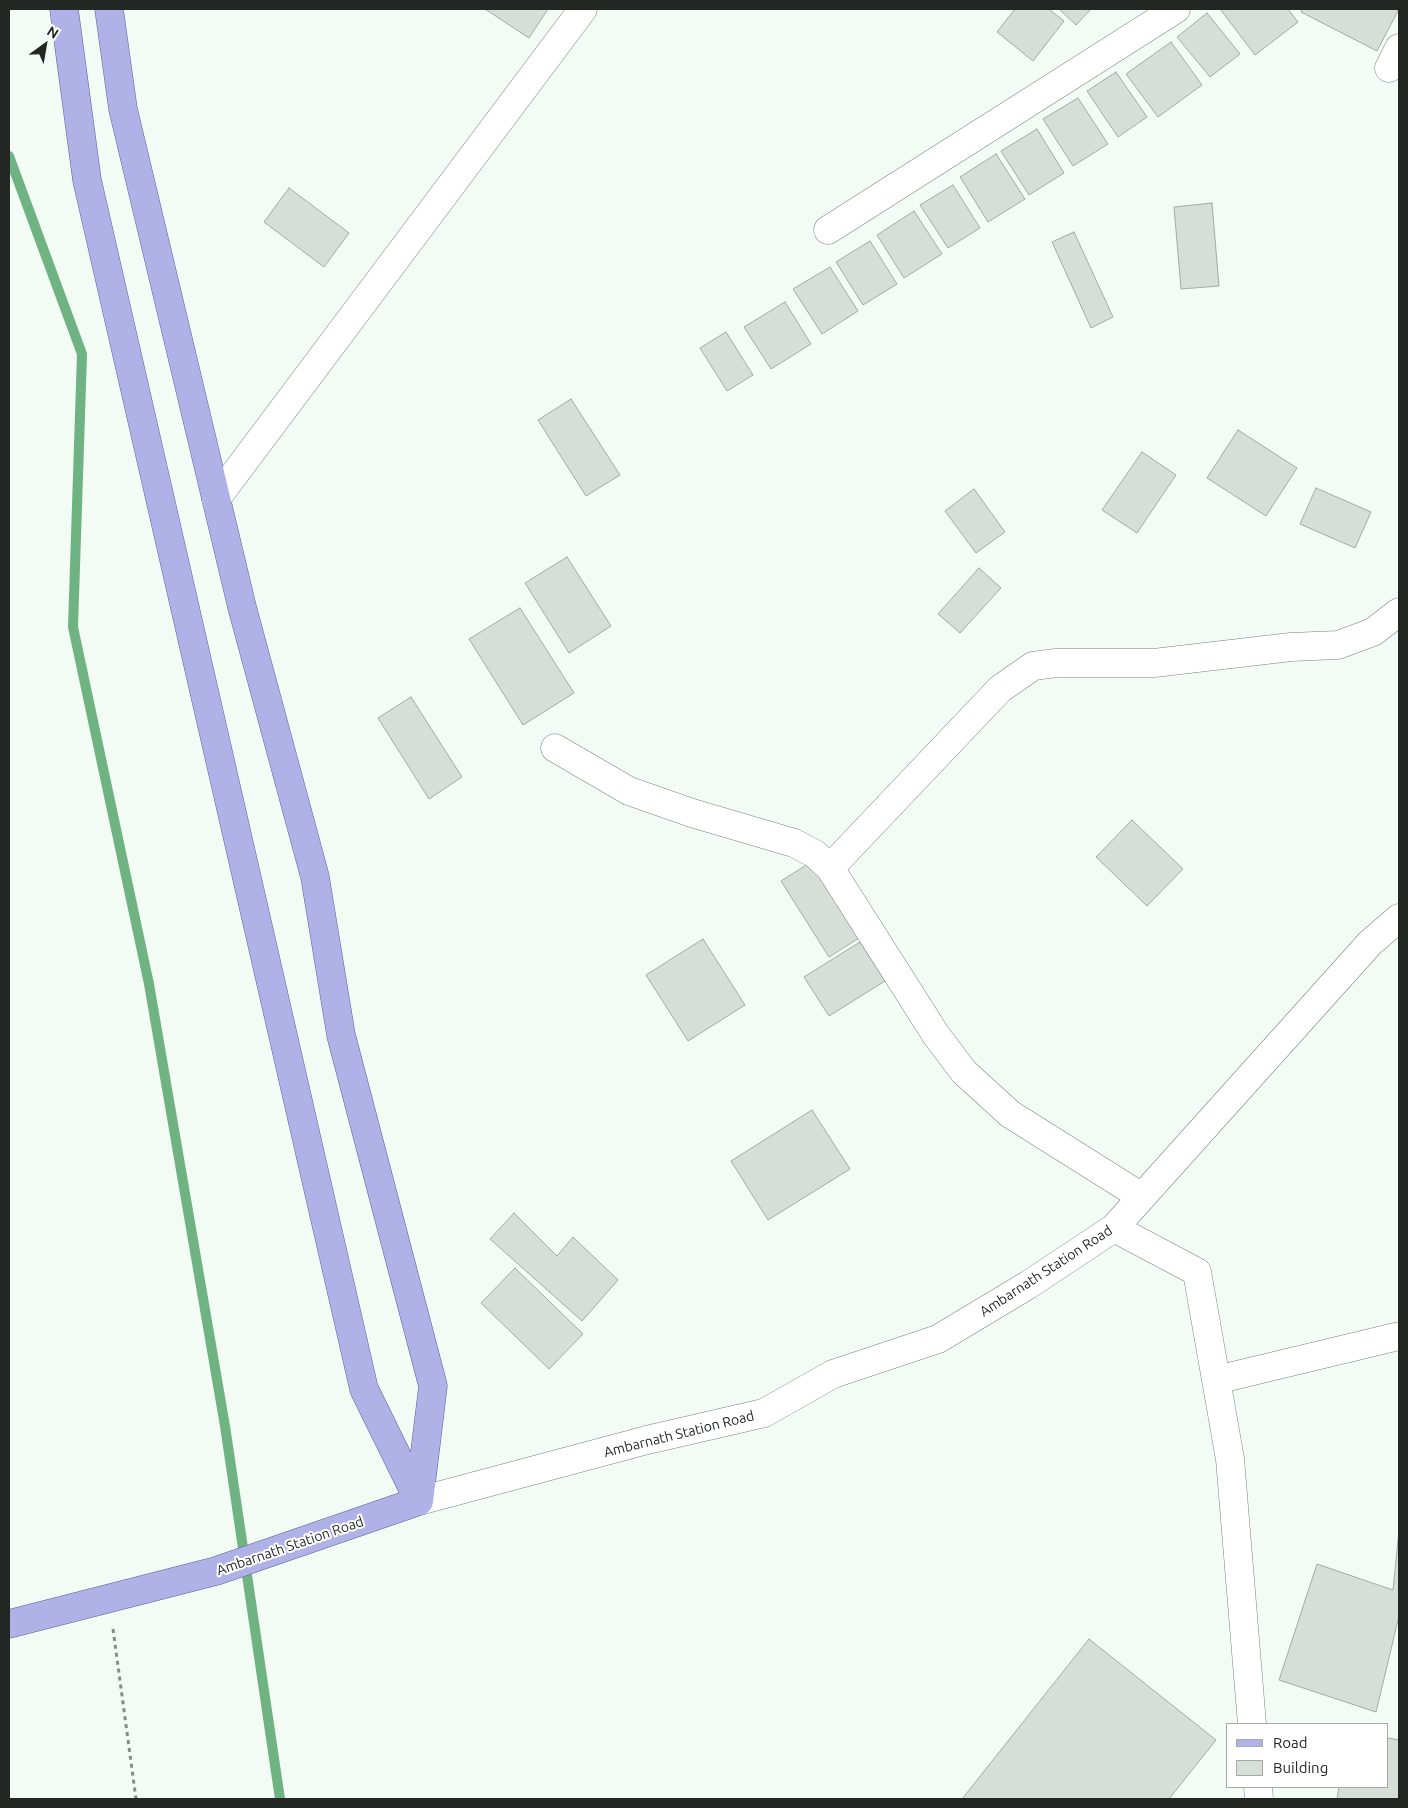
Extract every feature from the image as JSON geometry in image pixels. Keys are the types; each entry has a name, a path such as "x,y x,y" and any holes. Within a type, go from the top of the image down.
{"main road":[{"path":"64,9 87,180 364,1388 419,1502"},
{"path":"110,9 123,109 242,607 315,877 341,1035 433,1386 419,1502"},
{"name":"Ambarnath Station Road","path":"9,1624 216,1571 419,1502"}],"street":[{"path":"216,499 583,9"},
{"path":"828,230 1161,13"},
{"path":"830,868 1000,689 1032,666 1056,663 1154,663 1291,647 1338,646 1373,632 1399,612"},
{"path":"556,748 629,791 692,813 794,843 815,854 830,868 936,1035 964,1072 1010,1114 1142,1197"},
{"name":"Ambarnath Station Road","path":"419,1502 647,1440 764,1413 833,1374 938,1340 1028,1285 1114,1228 1370,944 1399,918"},
{"path":"1114,1228 1197,1272 1230,1459 1252,1723"},
{"path":"1216,1380 1399,1336"}],"path":[{"path":"109,1599 136,1799"}],"building":[{"path":"485,9 548,9 529,38"},
{"path":"1015,9 1049,9 1064,21 1033,61 997,32"},
{"path":"1059,9 1091,9 1076,25"},
{"path":"1220,9 1288,9 1298,22 1255,55"},
{"path":"1302,9 1399,9 1377,51 1301,12"},
{"path":"1207,13 1240,54 1210,77 1177,37"},
{"path":"1171,42 1202,85 1158,117 1126,74"},
{"path":"1116,72 1147,117 1118,137 1087,91"},
{"path":"1078,98 1108,144 1073,166 1043,119"},
{"path":"1037,129 1064,173 1029,195 1001,151"},
{"path":"996,154 1025,199 988,222 960,177"},
{"path":"953,185 980,228 948,248 920,205"},
{"path":"289,188 349,233 324,267 264,222"},
{"path":"1212,203 1219,286 1181,289 1174,207"},
{"path":"914,211 942,254 904,278 877,235"},
{"path":"1074,232 1113,317 1091,328 1052,242"},
{"path":"870,241 897,284 863,305 836,262"},
{"path":"830,267 858,311 822,334 793,289"},
{"path":"785,302 811,344 771,369 744,327"},
{"path":"726,332 753,375 727,391 700,348"},
{"path":"571,399 620,475 586,496 538,420"},
{"path":"1238,430 1297,468 1266,516 1207,478"},
{"path":"1142,452 1176,475 1137,533 1102,510"},
{"path":"1316,488 1371,512 1355,548 1300,524"},
{"path":"974,489 1005,532 976,553 945,511"},
{"path":"567,557 611,626 569,653 525,583"},
{"path":"979,568 1001,588 960,633 938,614"},
{"path":"520,608 574,693 523,725 469,639"},
{"path":"411,697 462,777 429,799 378,718"},
{"path":"1132,820 1183,869 1147,906 1096,857"},
{"path":"811,862 859,938 829,957 781,881"},
{"path":"703,939 745,1005 688,1041 646,975"},
{"path":"860,942 885,981 829,1016 804,977"},
{"path":"812,1110 850,1169 768,1220 731,1161"},
{"path":"514,1213 557,1256 573,1237 618,1280 582,1321 490,1239"},
{"path":"515,1268 583,1334 549,1369 481,1303"},
{"path":"1399,1531 1399,1616 1376,1712 1279,1680 1317,1564 1393,1590"},
{"path":"1089,1639 1216,1740 1169,1799 962,1799"},
{"path":"1388,1738 1399,1740 1399,1799 1337,1799 1339,1788 1388,1788"}],"waterway":[{"path":"9,156 82,354 73,627 149,984 225,1426 280,1799"}]}
